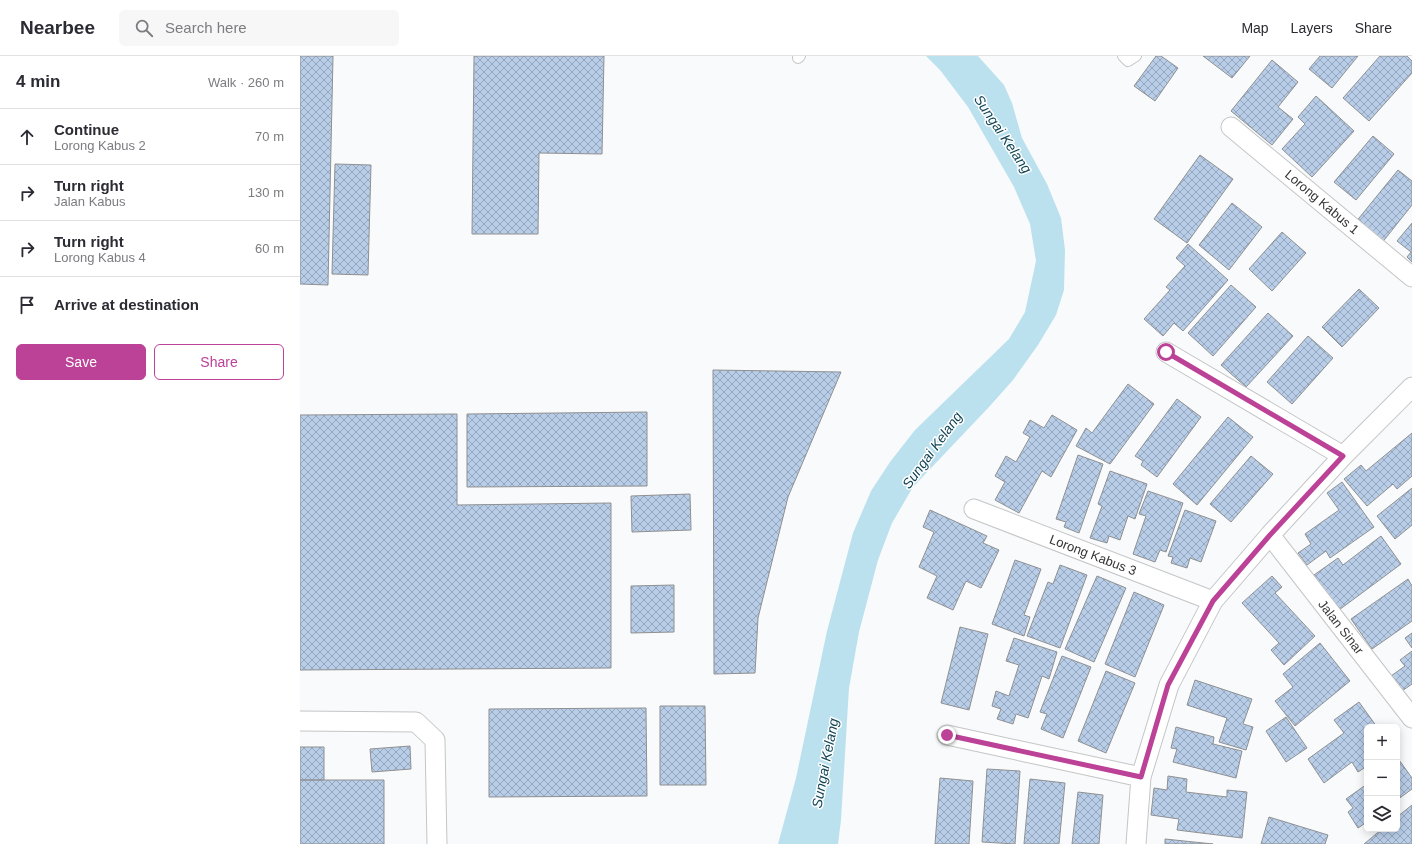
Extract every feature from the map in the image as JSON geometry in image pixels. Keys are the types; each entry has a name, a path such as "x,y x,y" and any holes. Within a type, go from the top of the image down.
{"street":[{"name":"Lorong Kabus 1","path":"1231,127 1412,277"},
{"path":"1166,352 1343,456"},
{"path":"1136,844 1141,777 1168,685 1213,601 1270,535 1343,456 1412,387"},
{"name":"Lorong Kabus 3","path":"974,508 1213,601"},
{"name":"Jalan Sinar","path":"1270,535 1412,718"},
{"path":"300,721 416,722 436,740 437,844"},
{"path":"947,735 1141,777"}],"lane":[{"path":"1123,56 1128,61 1136,56"}],"water":[{"name":"Sungai Kelang","path":"926,56 978,56 1004,85 1012,103 1022,138 1047,184 1061,218 1065,250 1064,290 1056,315 1038,345 1013,380 913,487 892,523 878,560 859,632 849,688 841,820 838,844 778,844 796,778 827,631 853,533 871,491 890,462 915,430 1009,339 1025,312 1036,261 1030,224 1014,187 968,107 940,70"}],"building":[{"path":"300,56 333,56 328,285 300,284"},
{"path":"474,56 604,56 602,154 539,153 538,234 472,234"},
{"path":"1156,56 1161,56 1178,68 1155,101 1134,86"},
{"path":"1203,56 1250,56 1232,78"},
{"path":"1320,56 1358,56 1332,88 1309,69"},
{"path":"1380,56 1407,56 1412,61 1412,73 1369,121 1343,98"},
{"path":"1272,60 1298,82 1278,107 1293,119 1272,145 1231,111"},
{"path":"1316,96 1354,131 1312,177 1282,149 1305,124 1298,117"},
{"path":"1373,136 1394,154 1356,200 1334,182"},
{"path":"1200,155 1233,179 1187,243 1154,219"},
{"path":"335,164 371,165 368,275 332,274"},
{"path":"1398,170 1412,181 1412,205 1381,244 1355,223"},
{"path":"1232,203 1262,227 1229,270 1199,245"},
{"path":"1412,223 1412,262 1407,257 1411,252 1397,241"},
{"path":"1282,232 1306,253 1272,291 1249,269"},
{"path":"1188,244 1228,280 1183,331 1174,323 1163,336 1144,319 1170,290 1166,287 1185,266 1176,258"},
{"path":"1231,285 1256,307 1213,356 1188,333"},
{"path":"1359,289 1379,308 1342,347 1322,327"},
{"path":"1268,313 1293,336 1246,387 1221,365"},
{"path":"1308,336 1333,358 1292,404 1267,382"},
{"path":"713,370 841,372 788,497 758,618 755,673 714,674"},
{"path":"1128,384 1154,404 1110,464 1076,446 1086,428 1092,433"},
{"path":"1177,399 1201,417 1157,477 1141,465 1143,461 1135,456"},
{"path":"647,412 647,486 467,487 467,414"},
{"path":"457,414 457,505 611,503 611,668 300,670 300,415"},
{"path":"1052,415 1077,430 1051,477 1042,471 1019,513 995,500 1005,482 995,476 1006,456 1016,462 1030,437 1023,433 1030,420 1044,428"},
{"path":"1228,417 1253,437 1197,505 1173,484"},
{"path":"1412,433 1412,476 1397,489 1393,484 1367,506 1344,479 1361,465 1366,471"},
{"path":"1078,455 1103,464 1079,533 1064,527 1066,522 1056,519"},
{"path":"1251,456 1273,474 1231,522 1210,504"},
{"path":"1110,471 1147,484 1135,519 1128,516 1120,540 1109,536 1107,543 1090,538 1102,506 1098,504"},
{"path":"1342,482 1374,527 1330,558 1326,551 1307,565 1298,553 1311,544 1305,534 1339,510 1327,493"},
{"path":"1412,488 1412,525 1395,539 1377,516"},
{"path":"1148,491 1183,503 1166,552 1160,550 1155,562 1133,554 1146,516 1139,514"},
{"path":"690,494 691,530 632,532 631,496"},
{"path":"930,510 987,536 983,543 999,550 981,588 966,581 953,610 927,598 937,576 919,567 934,532 923,527"},
{"path":"1185,510 1216,521 1201,562 1190,558 1187,568 1171,563 1173,557 1168,556"},
{"path":"1381,536 1401,564 1339,610 1314,575 1338,558 1343,565"},
{"path":"1015,560 1041,569 1024,615 1030,617 1024,636 992,624"},
{"path":"1060,565 1087,575 1060,648 1027,636 1048,582 1053,584"},
{"path":"1097,576 1126,588 1094,662 1065,649"},
{"path":"1272,576 1282,587 1275,593 1315,636 1284,665 1271,650 1279,643 1242,603"},
{"path":"1408,579 1412,586 1412,621 1372,649 1351,619"},
{"path":"674,585 674,632 631,633 631,586"},
{"path":"1134,592 1164,605 1135,677 1105,664"},
{"path":"960,627 988,634 969,710 941,703"},
{"path":"1412,633 1412,648 1405,638"},
{"path":"1014,638 1057,652 1049,679 1042,676 1028,718 1016,714 1013,724 997,719 1001,709 992,706 996,691 1009,696 1019,665 1006,661"},
{"path":"1320,643 1350,681 1295,726 1275,701 1293,687 1283,674"},
{"path":"1412,651 1412,684 1402,691 1391,676 1405,666 1400,660"},
{"path":"1062,656 1091,667 1063,738 1041,729 1047,714 1040,712"},
{"path":"1106,671 1135,683 1106,753 1078,741"},
{"path":"1195,680 1252,699 1243,724 1253,727 1246,750 1219,742 1227,718 1187,705"},
{"path":"1359,702 1375,724 1364,724 1364,768 1358,772 1352,762 1324,783 1308,759 1344,733 1334,720"},
{"path":"660,706 705,706 706,785 660,785"},
{"path":"646,708 647,796 489,797 489,709"},
{"path":"1286,717 1307,748 1286,762 1266,731"},
{"path":"1176,727 1214,737 1213,744 1242,751 1236,778 1173,762 1177,749 1171,748"},
{"path":"410,746 411,769 372,772 370,749"},
{"path":"300,747 324,747 324,780 300,780"},
{"path":"1400,761 1412,778 1412,789 1400,798"},
{"path":"987,769 1020,771 1015,844 982,842"},
{"path":"1168,776 1187,779 1186,792 1227,797 1227,790 1247,792 1242,838 1177,830 1179,819 1151,815 1154,788 1167,790"},
{"path":"940,778 973,781 969,844 935,844"},
{"path":"1030,779 1065,783 1059,844 1024,844"},
{"path":"300,780 384,780 384,844 300,844"},
{"path":"1364,786 1364,824 1358,828 1348,812 1353,808 1346,799"},
{"path":"1078,792 1103,795 1099,844 1072,844"},
{"path":"1412,805 1412,844 1364,844 1378,832 1400,832 1400,815"},
{"path":"1269,817 1328,835 1325,844 1261,844"},
{"path":"1165,839 1213,844 1165,844"}],"route":[{"path":"947,735 1141,777 1168,685 1213,601 1270,535 1343,456 1166,352"}]}
